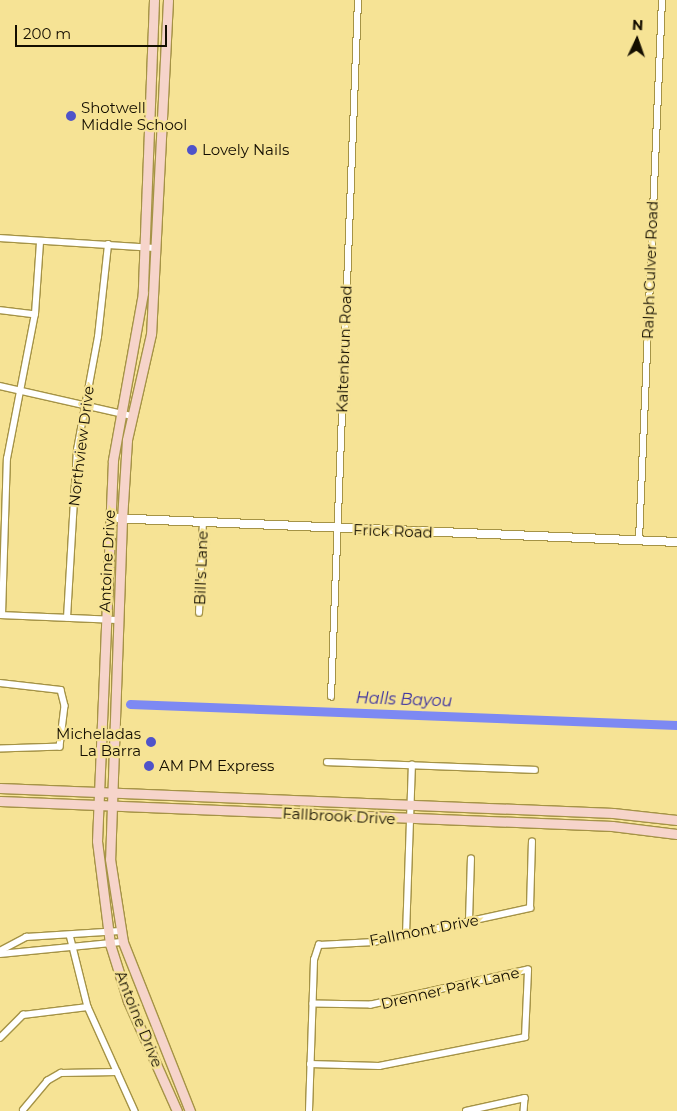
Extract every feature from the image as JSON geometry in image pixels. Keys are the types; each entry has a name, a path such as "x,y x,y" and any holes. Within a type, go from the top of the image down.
{"main road":[{"name":"Antoine Drive","path":"154,0 144,247 138,326 119,412 110,518 104,620 98,792 98,866 106,932 128,1001 177,1111"},
{"name":"Antoine Drive","path":"168,0 151,334 132,416 122,519 110,859 122,942 190,1111"},
{"path":"150,110 162,111"},
{"name":"Fallbrook Drive","path":"0,788 613,813 677,820"},
{"path":"244,812 245,799"},
{"name":"Fallbrook Drive","path":"0,801 612,826 677,834"},
{"path":"152,1055 164,1050"}],"street":[{"name":"Kaltenbrun Road","path":"330,697 358,0"},
{"name":"Ralph Culver Road","path":"639,540 662,0"},
{"path":"0,238 156,248"},
{"path":"40,242 35,314 7,459 1,615 117,620"},
{"name":"Northview Drive","path":"68,618 74,482 84,403 98,337 108,245"},
{"path":"0,310 35,314"},
{"path":"0,386 84,403 132,416"},
{"name":"Frick Road","path":"110,518 677,542"},
{"name":"Bill's Lane","path":"199,613 203,522"},
{"path":"0,683 61,690 64,740 57,749 0,749"},
{"path":"327,762 535,770"},
{"path":"406,935 412,765"},
{"name":"Fallmont Drive","path":"312,1004 314,960 319,945 406,935 530,908 532,842"},
{"path":"469,921 471,859"},
{"path":"0,952 26,937 120,931"},
{"path":"70,935 71,947 88,1007 135,1111"},
{"path":"0,952 122,942"},
{"name":"Drenner Park Lane","path":"310,1064 379,1066 525,1037 528,970 372,1006 312,1004"},
{"path":"309,1111 312,1004"},
{"path":"0,1038 23,1015 88,1007"},
{"path":"23,1110 47,1081 61,1073 117,1072"},
{"path":"466,1111 525,1098 524,1111"}],"waterway":[{"name":"Halls Bayou","path":"130,704 677,725"}],"place":[{"name":"Shotwell Middle School","path":"71,116"},
{"name":"Lovely Nails","path":"192,150"},
{"name":"Micheladas La Barra","path":"151,742"},
{"name":"AM PM Express","path":"149,766"}]}
